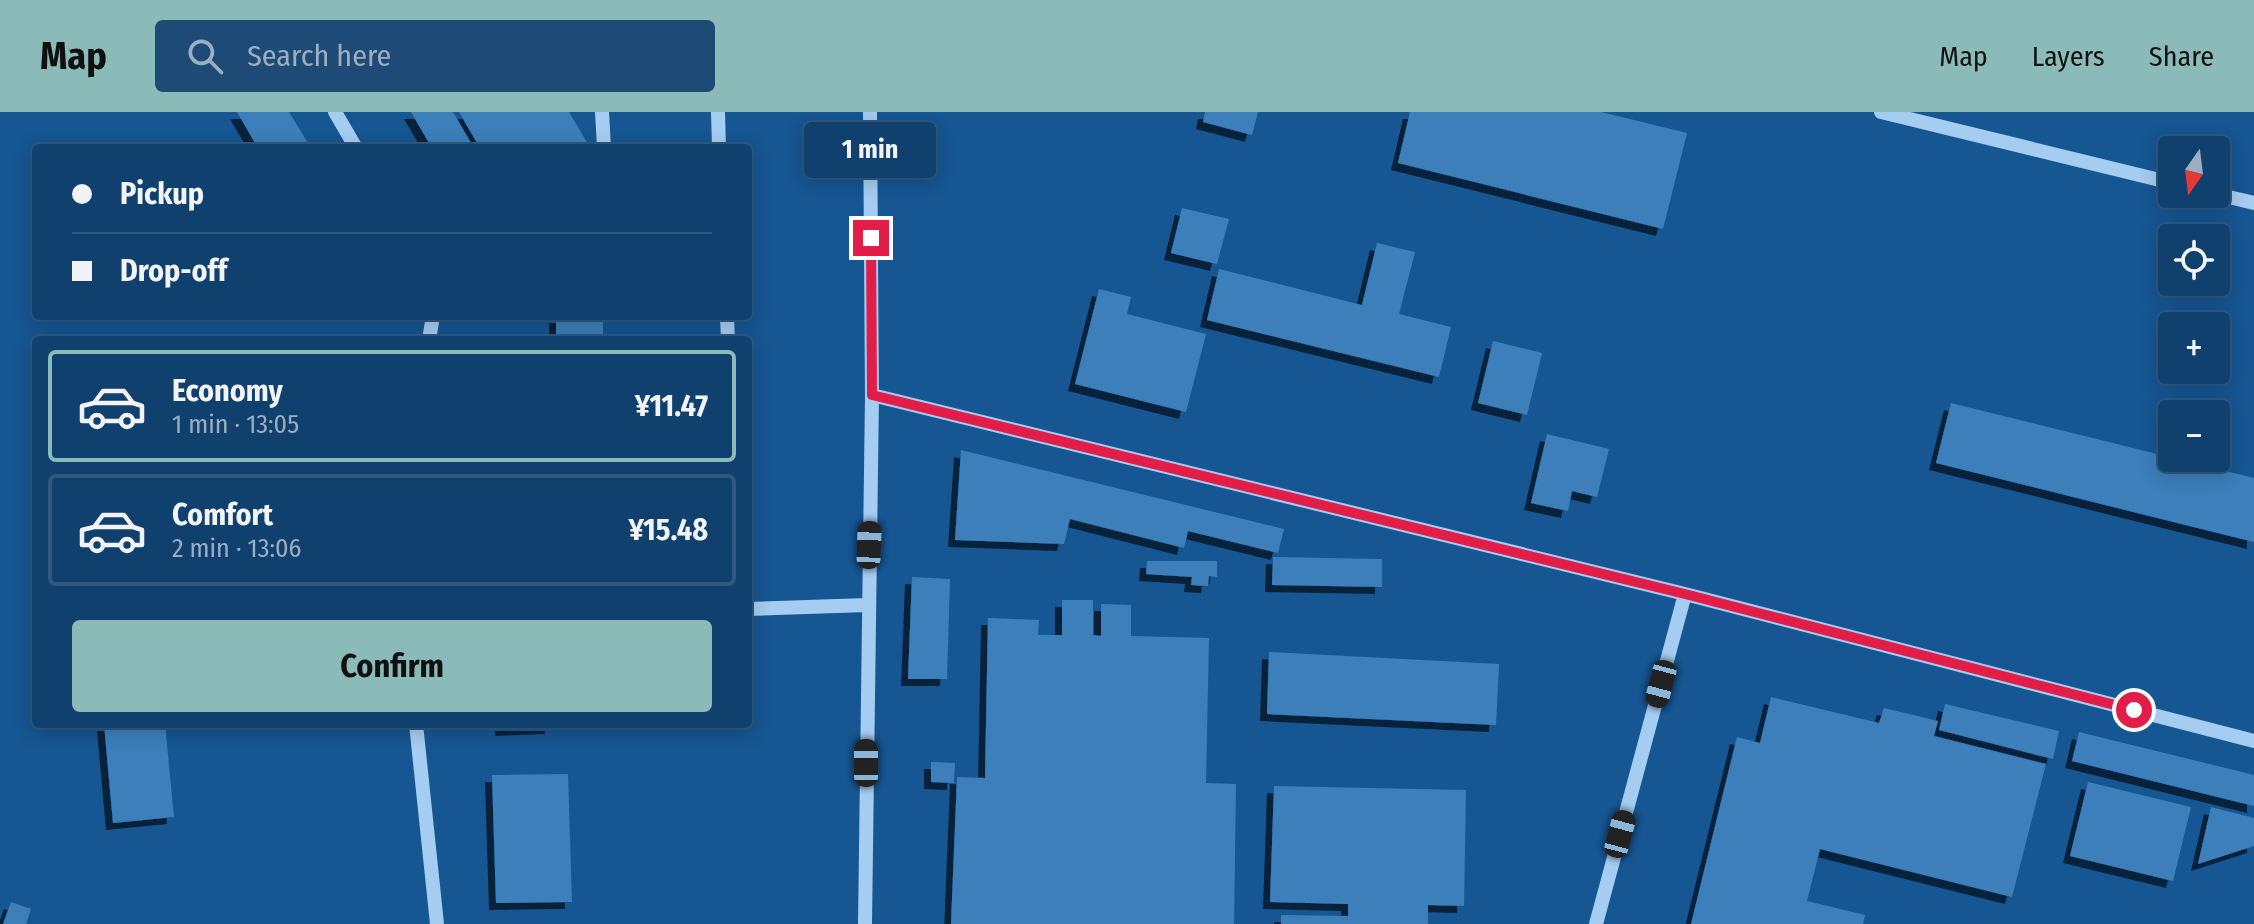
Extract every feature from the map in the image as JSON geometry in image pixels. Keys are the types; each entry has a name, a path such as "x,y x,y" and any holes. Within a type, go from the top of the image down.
{"street":[{"path":"335,112 354,144"},
{"path":"602,112 604,144"},
{"path":"718,112 719,144"},
{"path":"865,924 872,395 870,112"},
{"path":"1881,112 2158,180"},
{"path":"2230,197 2254,203"},
{"path":"872,395 1685,594 2254,741"},
{"path":"1596,924 1685,594"},
{"path":"752,609 867,605"},
{"path":"416,728 437,924"}],"building":[{"path":"237,112 289,112 309,144 256,144"},
{"path":"411,112 453,112 472,144 430,144"},
{"path":"459,112 569,112 588,144 478,144"},
{"path":"1205,112 1258,112 1252,135 1203,122"},
{"path":"1410,112 1601,112 1687,133 1663,229 1398,163"},
{"path":"1182,208 1229,219 1217,264 1171,253"},
{"path":"1377,243 1415,252 1399,314 1451,327 1439,377 1207,320 1219,269 1362,305"},
{"path":"1099,289 1131,297 1127,314 1206,334 1186,412 1075,384"},
{"path":"556,320 603,320 603,335 556,335"},
{"path":"1493,341 1542,353 1527,415 1478,403"},
{"path":"1951,403 2158,454 2158,472 2230,472 2254,478 2254,542 1936,463"},
{"path":"1547,434 1609,449 1597,497 1572,491 1568,511 1531,503"},
{"path":"961,450 1284,529 1278,553 1188,531 1184,548 1070,519 1064,544 955,540"},
{"path":"1273,557 1382,559 1382,587 1272,585"},
{"path":"1147,561 1217,561 1217,577 1209,576 1208,586 1191,585 1192,577 1146,574"},
{"path":"912,577 950,579 947,679 908,679"},
{"path":"1062,600 1093,600 1093,635 1101,636 1101,604 1131,605 1131,636 1209,638 1206,783 1236,784 1234,924 951,924 957,777 985,778 988,618 1039,620 1038,635 1062,635"},
{"path":"1269,652 1499,664 1496,725 1267,714"},
{"path":"1771,697 1879,723 1884,708 1938,721 1934,736 2046,764 2012,897 1820,849 1807,901 1865,915 1863,924 1691,924 1737,737 1760,743"},
{"path":"1945,704 2059,731 2053,759 1939,730"},
{"path":"104,728 165,728 174,817 113,823"},
{"path":"2079,732 2254,775 2254,806 2072,761"},
{"path":"931,762 955,763 954,783 931,782"},
{"path":"568,774 572,902 496,903 492,775"},
{"path":"2088,782 2191,807 2173,881 2070,856"},
{"path":"1274,786 1466,790 1464,906 1428,905 1428,924 1281,924 1281,915 1348,916 1348,904 1270,902"},
{"path":"2211,807 2254,818 2254,846 2198,864"},
{"path":"11,902 31,909 26,924 3,924"}],"route":[{"path":"871,238 872,395 1685,594 2134,710"}]}
